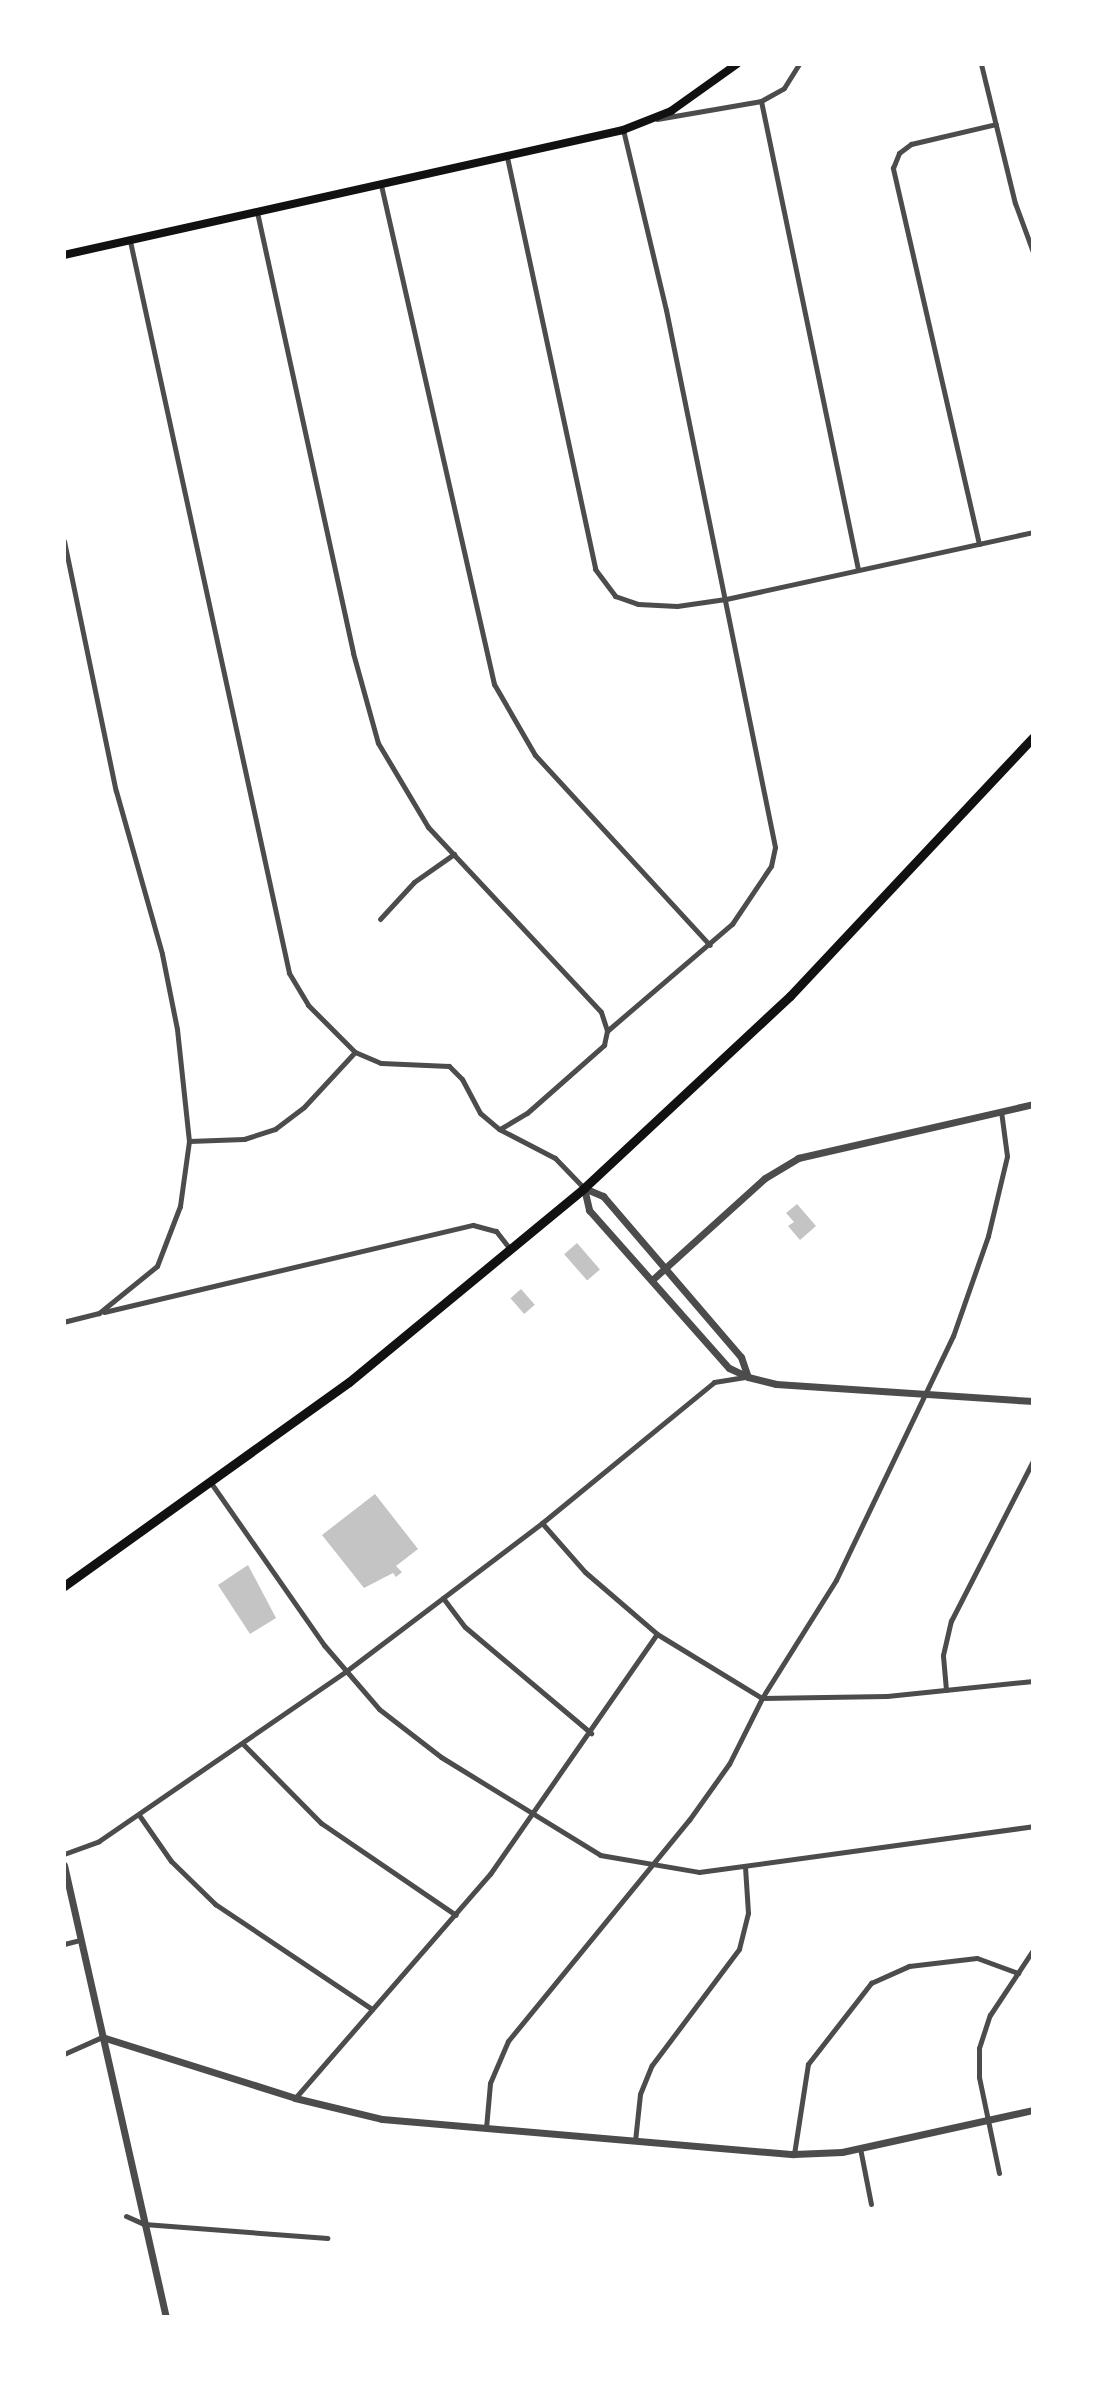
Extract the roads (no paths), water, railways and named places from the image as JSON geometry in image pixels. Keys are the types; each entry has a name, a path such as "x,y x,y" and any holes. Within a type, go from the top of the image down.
{"highway":[{"path":"64,1586 349,1382 584,1188 809,976 1033,737"}],"main road":[{"path":"64,255 623,130 656,119 737,64"}],"street":[{"path":"656,119 761,101 784,88 799,64"},
{"path":"981,64 1033,252"},
{"path":"761,101 858,570"},
{"path":"979,544 893,168 899,153 911,144 996,124"},
{"path":"607,1031 710,945 754,897 775,847 726,599 623,130"},
{"path":"507,157 598,577 615,596 638,604 677,606 726,599 1033,532"},
{"path":"381,185 494,684 535,755 710,945"},
{"path":"257,212 370,719 400,784 454,854 601,1012 607,1031 604,1045 527,1113 499,1129"},
{"path":"130,241 280,944 308,1005 355,1052 381,1063 449,1066 462,1079 480,1113 499,1129 555,1158 584,1188 603,1196 741,1357 748,1377"},
{"path":"64,541 116,791 162,954 189,1141 180,1206 157,1266 99,1313"},
{"path":"380,919 414,882 454,854"},
{"path":"189,1141 244,1139 275,1129 304,1107 355,1052"},
{"path":"652,1280 765,1178 798,1158 1033,1104"},
{"path":"486,2129 490,2083 508,2041 729,1764 762,1698 836,1580 926,1394 988,1236 1007,1156 1001,1111"},
{"path":"584,1188 589,1210 729,1368 748,1377"},
{"path":"64,1322 473,1225 496,1231 511,1250"},
{"path":"623,1247 636,1236"},
{"path":"64,1854 99,1841 345,1672 542,1523 714,1382 748,1377 1033,1401"},
{"path":"946,1690 943,1655 951,1621 1033,1461"},
{"path":"211,1483 345,1672 413,1738 600,1855 649,1867 699,1872 1033,1826"},
{"path":"542,1523 585,1572 657,1634 762,1698 783,1701 1033,1681"},
{"path":"443,1598 465,1627 591,1733"},
{"path":"295,2098 456,1915 534,1815 657,1634"},
{"path":"243,1744 321,1823 456,1915"},
{"path":"139,1815 171,1861 215,1904 372,2009"},
{"path":"64,1865 166,2317"},
{"path":"635,2141 640,2094 652,2065 739,1949 748,1913 745,1866"},
{"path":"64,1944 80,1940"},
{"path":"999,2173 988,2120 979,2048 990,2015 1033,1950"},
{"path":"794,2154 808,2064 871,1983 909,1966 967,1958 987,1959 1018,1973"},
{"path":"64,2054 102,2037 295,2098 382,2119 794,2154 860,2148 1033,2110"},
{"path":"860,2148 871,2204"},
{"path":"126,2216 144,2224 327,2238"}]}
